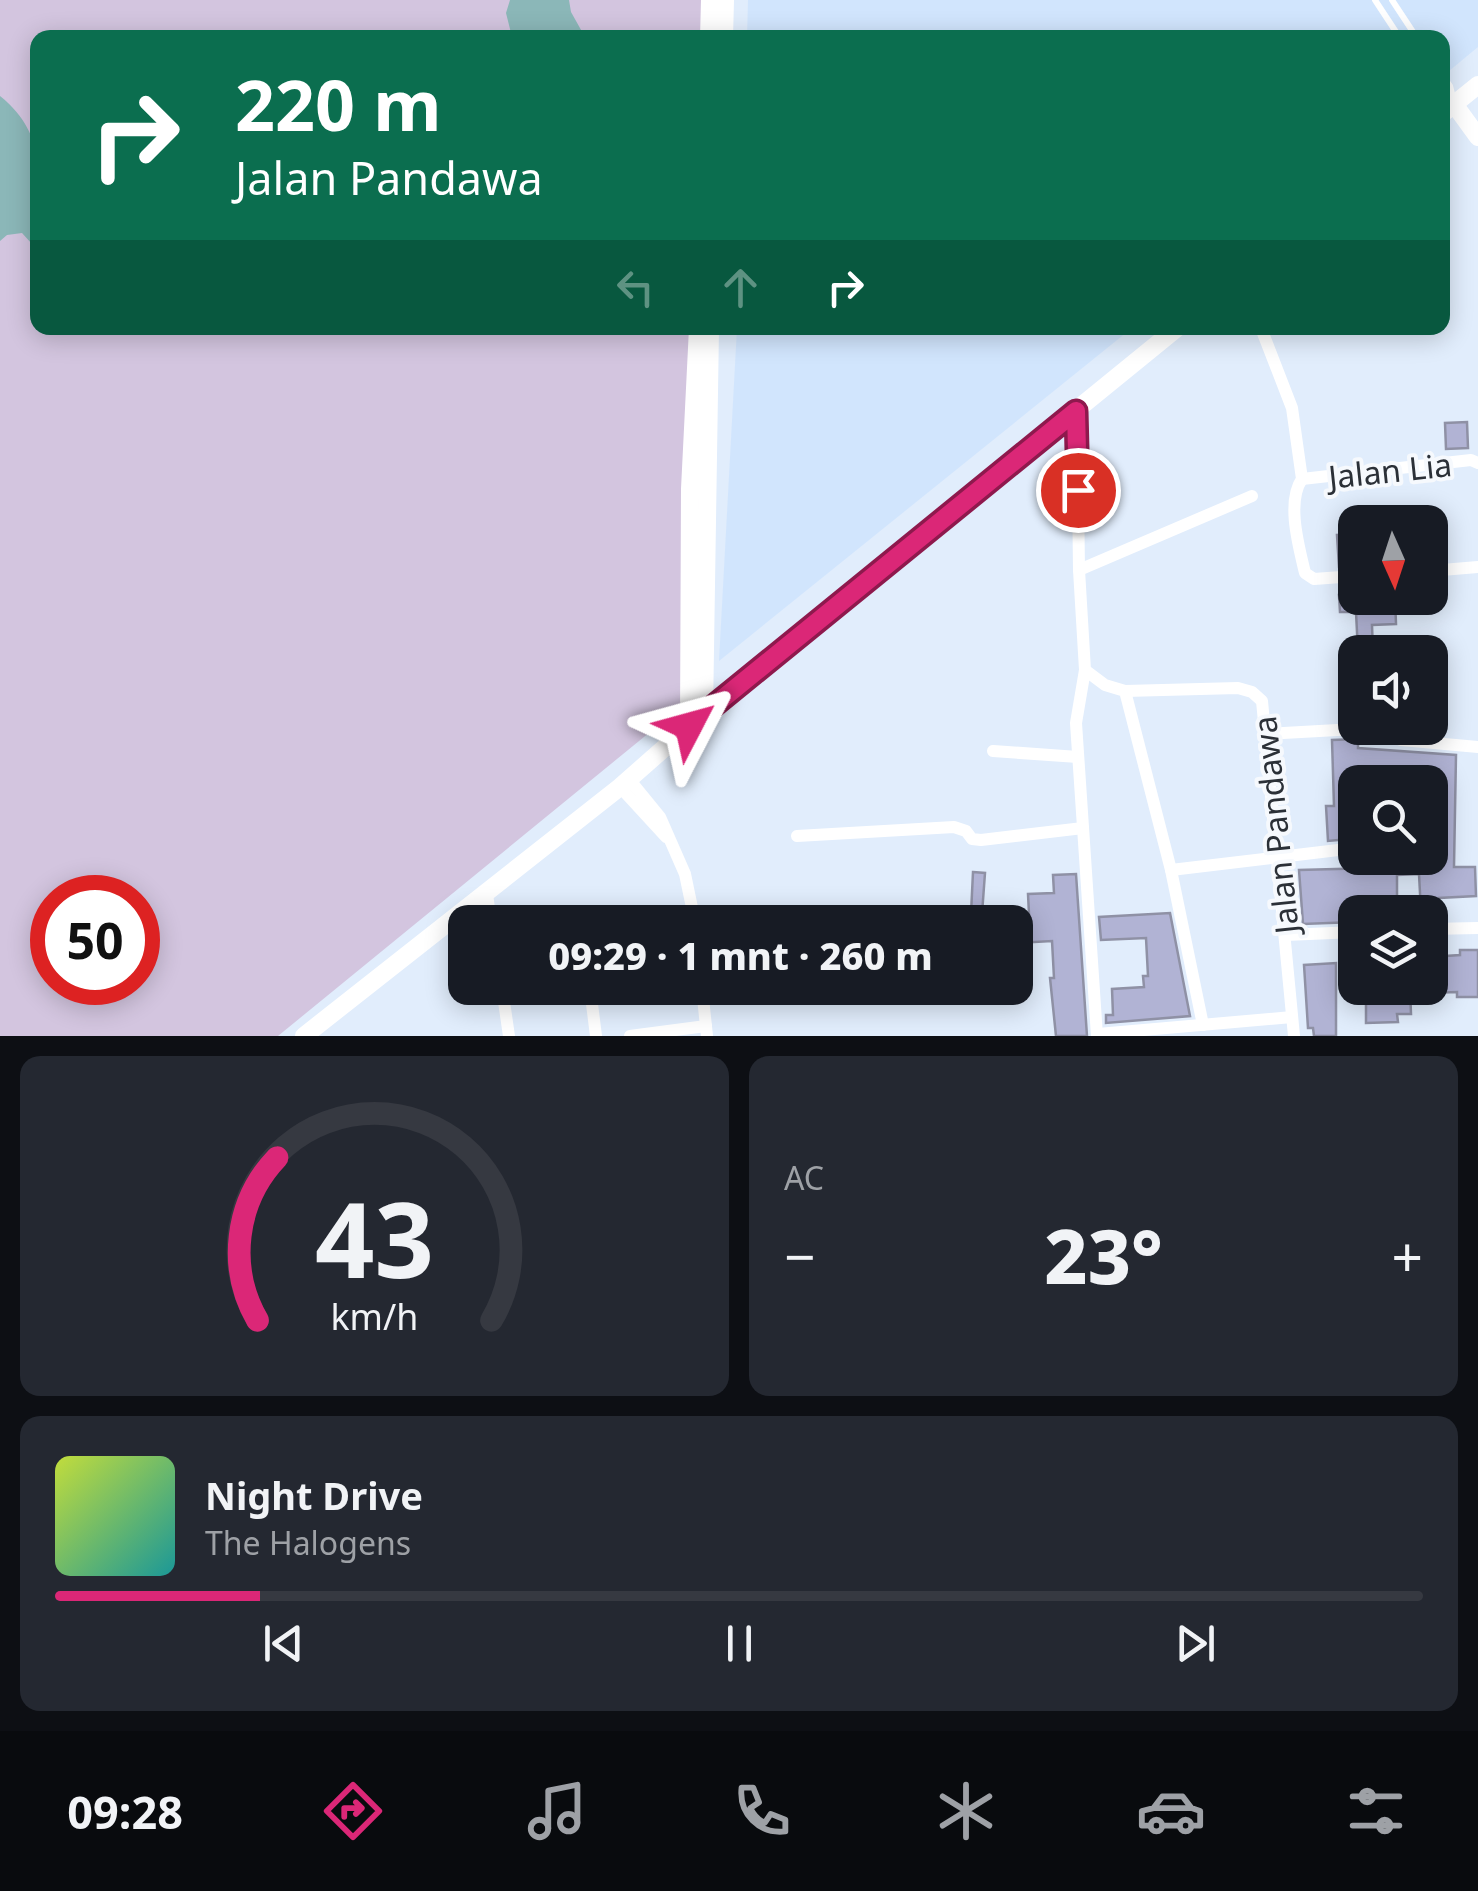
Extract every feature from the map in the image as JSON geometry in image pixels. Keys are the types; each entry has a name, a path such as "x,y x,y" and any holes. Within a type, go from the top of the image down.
{"main road":[{"path":"709,30 710,0"},
{"path":"724,30 725,0"},
{"path":"1450,102 1478,85"},
{"path":"1450,109 1478,137"},
{"path":"696,719 690,489 698,335"},
{"path":"696,719 710,335"},
{"path":"304,1036 487,894 1169,335"}],"street":[{"name":"Jalan Lia","path":"1265,335 1292,408 1302,480"},
{"path":"1076,411 1085,670 1076,723 1098,1035 1292,1017"},
{"name":"Jalan Lia","path":"1338,577 1314,579 1305,574 1294,499 1298,483 1478,462"},
{"path":"1079,570 1252,496"},
{"path":"1448,570 1478,567"},
{"path":"1085,670 1105,685 1125,691 1171,870 1203,1025"},
{"name":"Jalan Pandawa","path":"1125,691 1223,687 1252,692 1262,701 1294,1036"},
{"path":"1266,734 1372,728 1401,740 1478,747"},
{"path":"992,751 1078,757"},
{"path":"624,783 668,839 685,874 691,905"},
{"path":"797,836 962,828 972,839 981,840 1083,828"},
{"path":"1171,870 1338,850"},
{"path":"487,894 489,905"},
{"path":"1448,929 1478,928"},
{"path":"1286,935 1338,933"},
{"path":"505,1005 510,1036"},
{"path":"592,1005 596,1036"},
{"path":"630,1036 706,1031 704,1005"}],"lane":[{"path":"1375,0 1395,30"},
{"path":"1392,0 1412,30"}],"shaded area":[{"path":"0,0 719,0 718,30 30,30 30,335 709,335 699,692 278,1036 0,1036"},
{"path":"510,0 569,0 581,30 510,30 506,13"},
{"path":"748,0 1478,0 1478,47 1450,70 1450,30 747,30"},
{"path":"0,96 16,112 30,135 30,242 22,233 7,235 0,241"},
{"path":"737,335 1123,335 719,661"}],"building":[{"path":"1467,422 1468,448 1446,449 1445,423"},
{"path":"1356,615 1396,615 1396,624 1372,625 1372,635 1357,635"},
{"path":"1332,740 1338,740 1338,745 1358,748 1456,755 1454,867 1475,867 1476,896 1420,895 1419,875 1448,875 1448,765 1338,765 1338,840 1328,841 1326,806 1334,806"},
{"path":"1338,869 1338,875 1397,875 1397,895 1338,895 1338,923 1303,924 1299,870"},
{"path":"973,872 985,873 983,905 971,905"},
{"path":"1076,874 1087,1036 1056,1036 1050,978 1054,978 1052,941 1033,942 1033,905 1029,905 1028,894 1054,893 1053,875"},
{"path":"1170,913 1190,1016 1106,1023 1106,1015 1113,1015 1112,989 1144,987 1143,976 1148,976 1146,938 1101,940 1099,917"},
{"path":"1460,950 1478,950 1478,997 1457,997 1457,992 1448,992 1448,956 1460,955"},
{"path":"1336,963 1336,1036 1314,1036 1313,1028 1308,1028 1304,965"},
{"path":"1366,1005 1411,1005 1411,1014 1397,1014 1398,1022 1366,1023"}],"route":[{"path":"689,726 1076,411 1078,490"}]}
